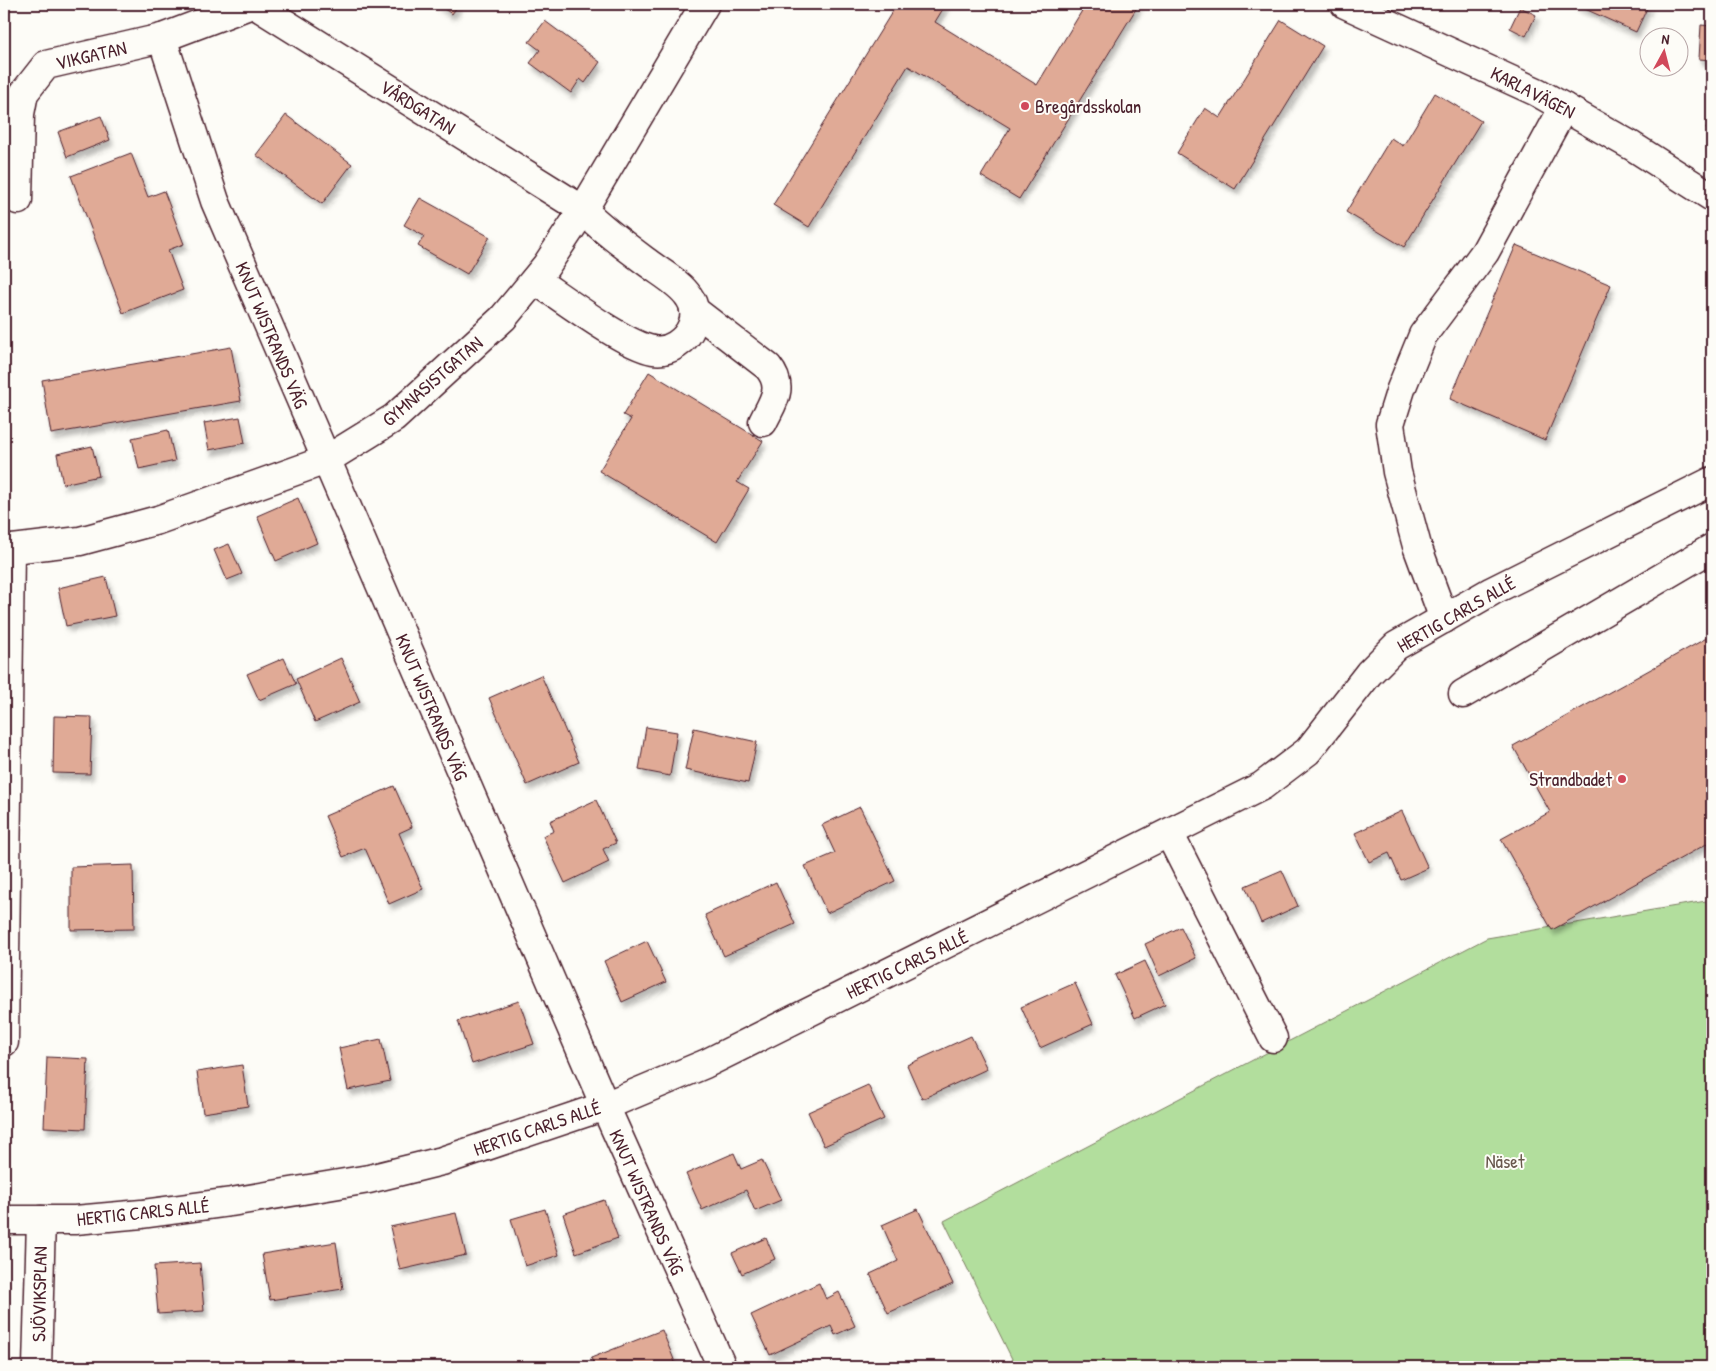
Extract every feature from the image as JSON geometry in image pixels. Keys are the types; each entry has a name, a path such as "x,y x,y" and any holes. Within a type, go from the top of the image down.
{"street":[{"name":"VÅRDGATAN","path":"162,38 253,4 583,210 618,242 682,288 693,303 694,310"},
{"name":"GYMNASISTGATAN","path":"7,550 80,541 158,520 326,460 394,418 503,318 535,280 583,210 704,4"},
{"name":"KARLAVÄGEN","path":"1345,4 1537,92 1632,146 1712,197"},
{"name":"VIKGATAN","path":"18,200 20,114 24,93 46,65 162,38"},
{"name":"KNUT WISTRANDS VÄG","path":"162,38 215,201 605,1106 722,1367"},
{"path":"1444,619 1417,546 1404,500 1397,472 1390,424 1401,389 1423,335 1485,252 1564,107"},
{"path":"535,280 606,327 651,350 668,349 683,339 693,324 694,310"},
{"path":"694,310 768,367 775,375 778,384 776,394 763,422"},
{"name":"HERTIG CARLS ALLÉ","path":"4,1220 75,1220 142,1214 231,1202 369,1179 442,1160 605,1106 704,1064 1262,786 1308,752 1376,666 1396,646 1492,591 1709,490"},
{"path":"1463,694 1712,548"},
{"path":"4,1042 7,550"},
{"path":"1169,833 1273,1038"},
{"name":"SJÖVIKSPLAN","path":"37,1367 41,1220"}],"green space":[{"name":"Näset","path":"1712,900 1712,1367 1016,1367 944,1221 1487,938"}],"building":[{"path":"436,4 459,4 452,14"},
{"name":"Bregårdsskolan","path":"897,4 946,4 935,22 1037,85 1086,4 1139,4 1019,199 981,176 1010,128 908,66 809,227 773,205"},
{"path":"1574,4 1649,4 1636,32"},
{"path":"1520,7 1536,15 1526,36 1510,28"},
{"path":"1281,20 1323,46 1235,189 1177,153 1205,108 1220,118"},
{"path":"545,21 600,62 585,83 580,79 571,93 530,63 540,50 529,42"},
{"path":"1701,25 1712,26 1712,60 1699,59"},
{"path":"1435,93 1481,121 1404,247 1346,212 1391,138 1403,146"},
{"path":"286,115 352,164 322,204 256,155"},
{"path":"101,116 110,140 67,157 58,132"},
{"path":"1712,117 1712,132 1706,129"},
{"path":"131,153 148,197 164,191 184,244 168,250 183,290 123,313 71,176"},
{"path":"420,198 490,237 467,274 418,246 424,236 404,225"},
{"path":"1516,245 1611,285 1545,440 1450,399"},
{"path":"231,347 241,401 51,434 42,380"},
{"path":"649,372 763,441 737,482 749,489 717,542 599,471 631,419 623,415"},
{"path":"240,417 245,443 209,450 204,423"},
{"path":"168,430 175,461 139,469 132,438"},
{"path":"92,446 99,476 63,484 57,454"},
{"path":"298,498 317,543 276,561 257,516"},
{"path":"229,544 242,574 227,580 214,550"},
{"path":"106,577 115,616 66,626 58,588"},
{"name":"Strandbadet","path":"1712,635 1712,841 1552,930 1501,839 1550,812 1513,746"},
{"path":"284,658 296,684 259,700 247,674"},
{"path":"341,658 360,702 315,722 296,679"},
{"path":"541,675 579,762 527,785 489,698"},
{"path":"54,716 92,717 90,774 53,773"},
{"path":"646,727 677,732 670,776 639,770"},
{"path":"694,728 757,742 748,783 685,770"},
{"path":"394,786 412,827 399,833 423,889 389,904 365,848 343,857 325,816"},
{"path":"596,800 616,843 603,849 609,862 565,883 543,836 554,831 550,821"},
{"path":"860,807 895,881 827,913 805,866 835,853 822,825"},
{"path":"1402,811 1428,868 1401,880 1389,853 1369,862 1355,833"},
{"path":"133,865 134,929 71,930 71,867"},
{"path":"1282,870 1298,906 1261,923 1245,886"},
{"path":"776,882 795,924 724,956 705,915"},
{"path":"1181,927 1196,958 1159,976 1145,944"},
{"path":"647,941 666,982 622,1002 604,961"},
{"path":"1145,961 1165,1004 1135,1018 1115,975"},
{"path":"1075,983 1093,1024 1040,1048 1021,1007"},
{"path":"519,1001 534,1044 472,1064 458,1021"},
{"path":"971,1036 987,1069 922,1099 907,1065"},
{"path":"381,1039 390,1081 348,1090 339,1048"},
{"path":"47,1057 88,1059 85,1129 44,1127"},
{"path":"242,1065 248,1106 203,1113 197,1072"},
{"path":"868,1085 884,1119 824,1146 808,1112"},
{"path":"734,1153 741,1169 762,1160 781,1200 755,1211 746,1190 702,1210 686,1174"},
{"path":"604,1200 618,1238 576,1253 563,1214"},
{"path":"545,1209 559,1255 525,1266 511,1219"},
{"path":"918,1209 953,1284 888,1313 870,1274 898,1261 882,1225"},
{"path":"456,1213 466,1255 400,1270 390,1227"},
{"path":"766,1238 775,1259 742,1274 732,1253"},
{"path":"336,1242 343,1289 270,1300 262,1254"},
{"path":"200,1263 204,1311 158,1314 154,1266"},
{"path":"819,1283 826,1299 839,1292 855,1326 835,1335 831,1326 770,1355 751,1315"},
{"path":"662,1330 677,1367 595,1367 591,1358"}],"place":[{"name":"Bregårdsskolan","path":"1025,106"},
{"name":"Strandbadet","path":"1622,779"}]}
